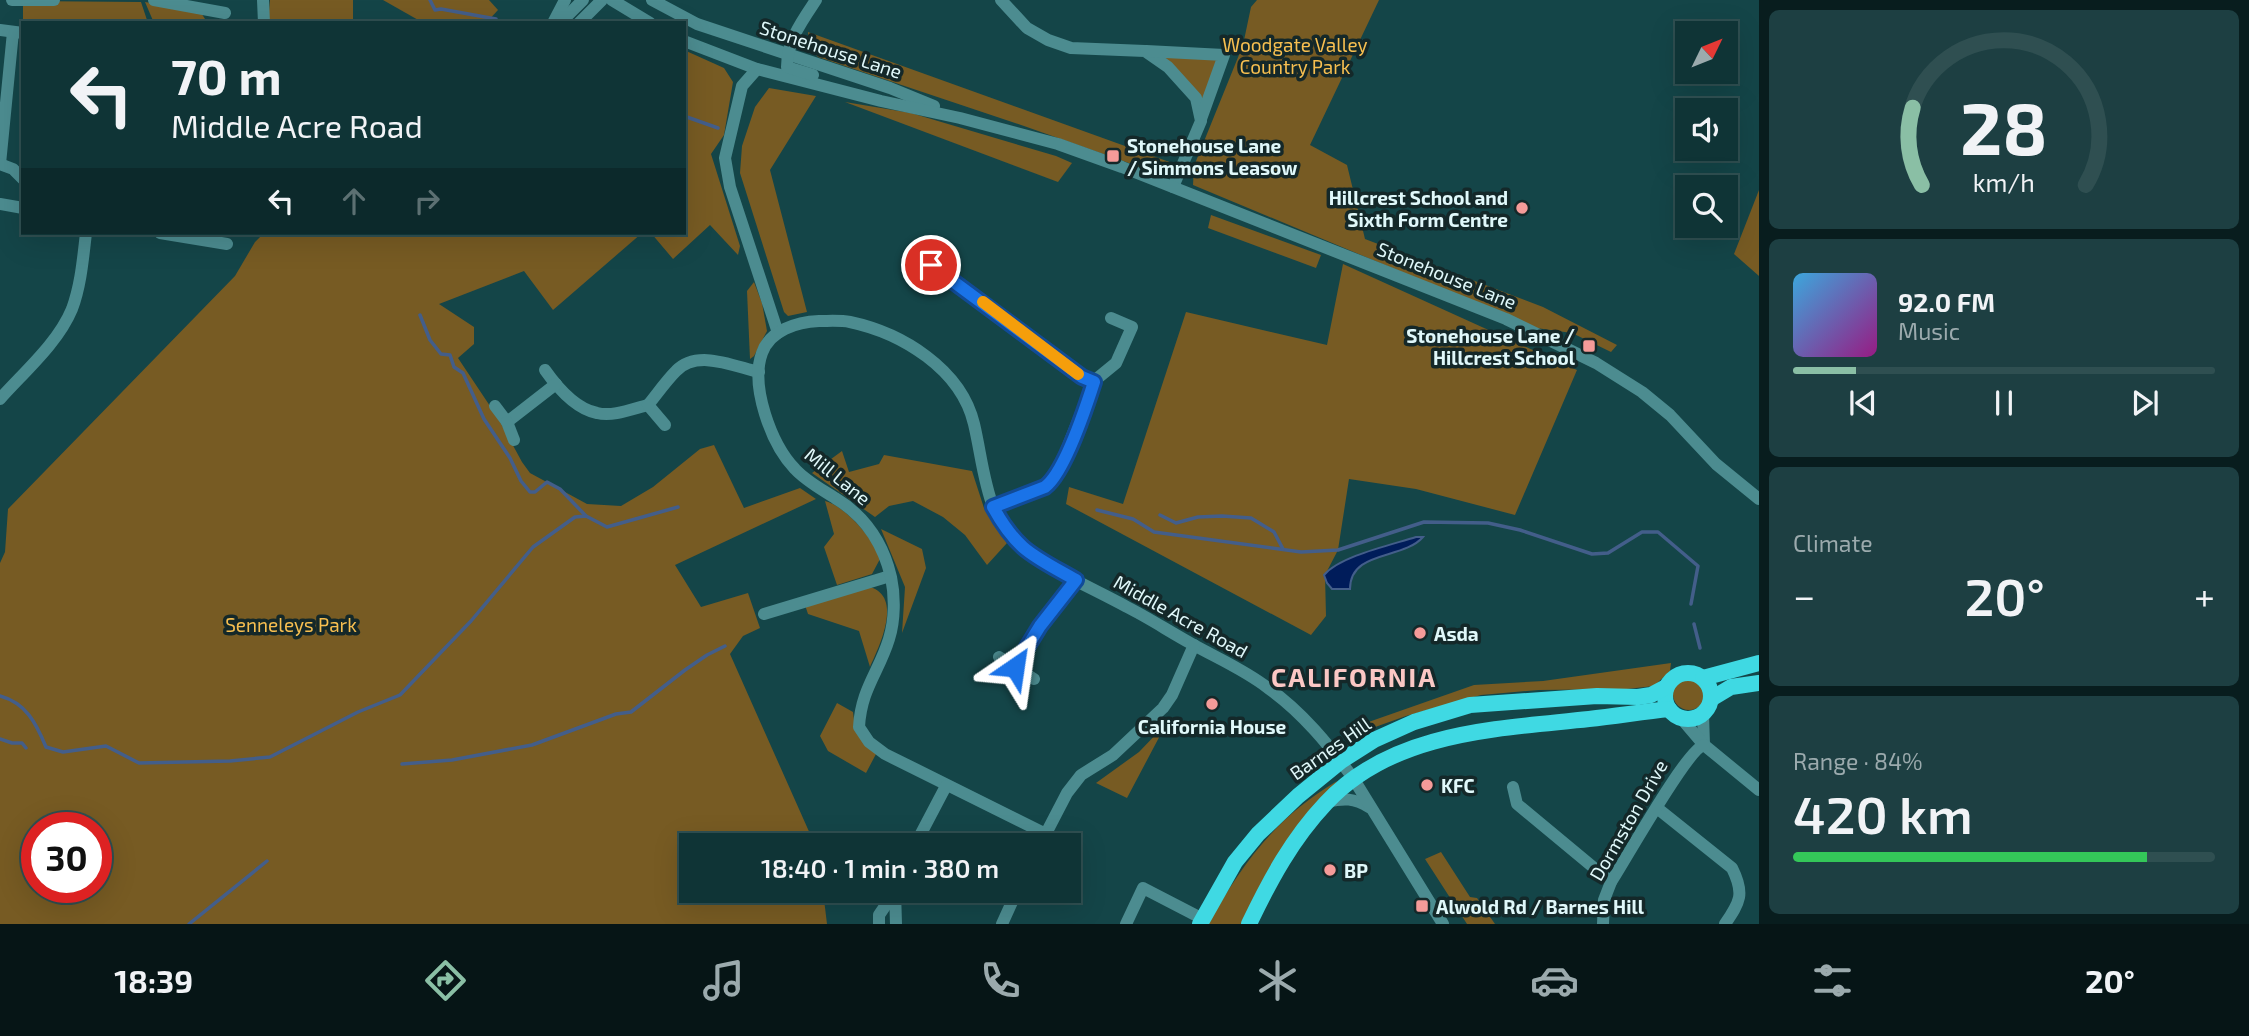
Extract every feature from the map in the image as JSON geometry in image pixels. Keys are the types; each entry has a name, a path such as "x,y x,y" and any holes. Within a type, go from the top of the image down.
{"main road":[{"path":"1703,678 1759,663"},
{"path":"1707,706 1709,685 1703,678 1695,673 1682,673 1670,680 1665,694 1675,713 1688,719 1707,706 1731,687 1759,683"},
{"name":"Barnes Hill","path":"1202,921 1235,862 1258,834 1287,805 1341,761 1374,740 1414,722 1470,705 1597,696 1638,697 1651,695 1667,687"},
{"name":"Barnes Hill","path":"1249,924 1274,871 1326,802 1353,778 1384,760 1426,743 1494,728 1675,713"}],"street":[{"path":"12,0 54,0"},
{"path":"154,0 225,13"},
{"path":"264,0 264,21"},
{"path":"554,21 565,0"},
{"path":"562,21 583,0"},
{"path":"581,21 602,0"},
{"path":"612,0 647,21"},
{"name":"Stonehouse Lane","path":"652,0 697,24 890,88 960,118"},
{"path":"816,0 795,32 787,55 787,66 868,96"},
{"path":"1001,0 1027,28 1071,48 1224,55 1201,121 1173,187"},
{"path":"12,32 0,164 13,169 21,177"},
{"name":"Stonehouse Lane","path":"686,42 757,69 1058,144 1494,314 1596,363 1642,392 1670,415 1716,464 1759,499"},
{"path":"1145,51 1168,67 1196,99 1201,121"},
{"path":"726,58 738,72 742,86"},
{"path":"757,69 742,86 725,158 730,187 778,333"},
{"path":"0,204 21,208"},
{"path":"0,400 51,343 71,310 79,284 86,235"},
{"path":"198,235 226,244"},
{"path":"931,265 1082,377 1094,382"},
{"path":"993,507 1052,482 1068,450 1094,382 1116,363 1132,327 1111,318"},
{"name":"Middle Acre Road","path":"778,333 810,322 847,321 893,335 935,363 954,382 974,421 984,478 993,507 1014,541 1027,552 1267,687 1309,723 1353,778 1443,924"},
{"name":"Mill Lane","path":"778,333 766,344 761,355 758,387 767,423 792,467 845,505 873,532 881,544 890,576 893,615 889,640 864,694 859,727 869,742 885,754 1030,833"},
{"path":"545,370 555,384 582,408 598,414 648,405 676,371 685,363 698,359 759,372"},
{"path":"507,422 555,384"},
{"path":"648,405 665,425"},
{"path":"495,406 507,422 514,440"},
{"path":"764,614 890,576"},
{"path":"1015,667 1040,626 1076,580"},
{"path":"1047,833 1067,793 1082,775 1113,755 1163,708 1172,695 1194,645"},
{"path":"999,657 1034,679"},
{"path":"1704,745 1707,706"},
{"path":"1675,713 1704,745 1759,790"},
{"name":"Dormston Drive","path":"1603,924 1604,900 1611,882 1682,766 1696,747 1704,745"},
{"path":"921,833 946,786"},
{"path":"1513,787 1517,804 1611,882"},
{"path":"1326,802 1344,798 1359,801 1373,809"},
{"path":"1657,808 1732,868 1738,880 1739,903 1724,924"},
{"path":"1126,924 1143,888 1202,921"},
{"path":"879,924 879,915 887,903"},
{"path":"895,903 896,924"},
{"path":"1002,924 1012,903"}],"green space":[{"path":"270,0 353,0 353,21 268,21"},
{"path":"383,0 489,0 498,10 488,21 420,21"},
{"name":"Woodgate Valley Country Park","path":"1257,0 1379,0 1310,145 1347,165 1365,239 1543,307 1617,345 1611,352 1572,333 1536,328 1193,185 1194,166 1243,45 1251,7"},
{"path":"23,1 141,2 147,21 23,21"},
{"path":"145,2 200,11 205,19 204,21 153,21"},
{"path":"808,32 1175,164 1168,175 1157,173 818,57 809,46"},
{"path":"686,51 724,68 733,82 724,135 711,154 740,246 738,255 710,225 673,259 653,235 686,235"},
{"path":"1155,55 1220,57 1202,110"},
{"path":"769,88 816,96 770,170 807,312 788,316 784,312 740,173 742,146 755,107"},
{"path":"845,102 911,113 1072,163 1058,182"},
{"path":"1759,190 1759,276 1734,254"},
{"path":"1211,215 1321,255 1316,268 1208,228"},
{"name":"Senneleys Park","path":"262,235 640,235 553,310 524,271 439,304 474,327 474,344 458,358 530,473 587,504 621,506 653,487 700,449 714,445 744,508 800,488 816,499 675,565 701,607 748,593 760,628 743,636 730,654 810,833 679,833 679,903 824,903 827,924 0,924 0,563 5,552 8,509 235,276"},
{"path":"1343,264 1577,370 1515,515 1416,489 1349,479 1338,550 1325,575 1326,616 1311,635 1066,504 1069,487 1123,504 1186,312 1327,345"},
{"path":"754,282 762,303 767,331 750,359 747,291"},
{"path":"842,451 849,472 879,464 884,455 972,471 984,508 1007,543 987,565 965,535 943,517 913,501 889,506 875,517 812,473"},
{"path":"825,501 841,509 858,524 872,542 880,559 872,574 837,585 824,547 834,534"},
{"path":"881,529 922,549 926,568 902,633 905,587"},
{"path":"870,587 880,592 887,611 883,635 870,667 859,631 808,614 805,605"},
{"path":"1671,663 1670,671 1654,686 1481,695 1364,731 1360,725 1474,685 1543,681"},
{"path":"1689,678 1701,682 1705,694 1701,706 1689,710 1677,706 1673,694 1677,682"},
{"path":"837,703 853,712 855,729 876,754 866,773 828,751 820,736"},
{"path":"1162,728 1127,798 1096,783 1139,752"},
{"path":"1337,781 1245,924 1208,924 1234,881 1278,826 1315,795"},
{"path":"1441,852 1470,897 1477,898 1495,924 1467,924 1425,859"}],"shaded area":[{"path":"1423,537 1403,549 1368,561 1359,568 1352,577 1350,589 1332,589 1327,583 1324,575 1342,562"}],"waterway":[{"path":"430,0 435,10 496,19"},
{"path":"686,117 718,128"},
{"path":"420,315 430,340 441,354 450,355 454,367 463,373 484,419 530,492 535,492 547,482 560,489 586,516"},
{"path":"0,696 17,704 29,715 46,747 63,752 106,746 139,763 230,761 270,757 358,712 400,695 471,621 533,547 575,517 586,516 607,527 678,507"},
{"path":"1097,510 1133,519 1154,532 1301,552 1338,550 1424,522 1488,523 1520,530 1592,554 1608,553 1642,532 1658,532 1698,566 1691,604"},
{"path":"1160,515 1176,523 1198,517 1251,518 1274,532 1283,549"},
{"path":"1694,624 1700,648"},
{"path":"402,764 452,760 532,745 616,714 631,712 685,670 725,646"},
{"path":"0,739 22,743 26,748"},
{"path":"189,924 267,861"}],"slow traffic":[{"path":"983,302 1078,374"}],"place":[{"name":"Stonehouse Lane / Simmons Leasow","path":"1113,156"},
{"name":"Hillcrest School and Sixth Form Centre","path":"1522,208"},
{"name":"Stonehouse Lane / Hillcrest School","path":"1589,346"},
{"name":"Asda","path":"1420,633"},
{"name":"California House","path":"1212,704"},
{"name":"KFC","path":"1427,785"},
{"name":"BP","path":"1330,870"},
{"name":"Alwold Rd / Barnes Hill","path":"1422,906"}],"district":[{"name":"CALIFORNIA","path":"1354,676"}],"route":[{"path":"931,265 1082,377 1094,382 1052,482 993,507 1014,541 1027,552 1076,580 1040,626 1015,667"}]}
